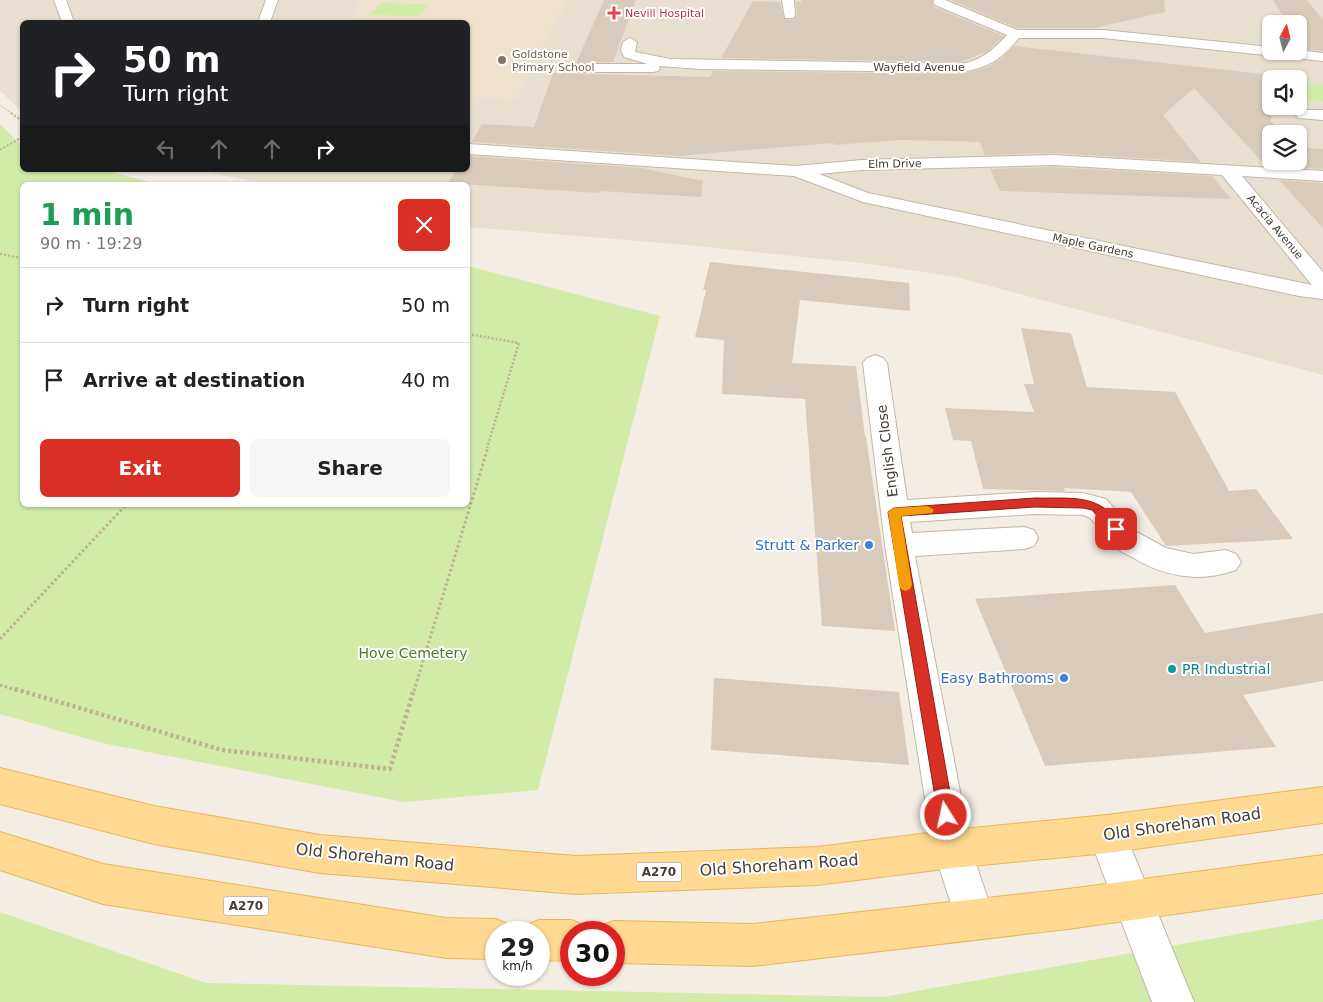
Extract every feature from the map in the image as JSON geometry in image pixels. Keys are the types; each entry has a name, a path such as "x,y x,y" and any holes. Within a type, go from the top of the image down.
{"main road":[{"name":"Old Shoreham Road","path":"0,786 154,825 320,854 576,875 817,866 952,849 1107,834 1323,805"},
{"name":"A270","path":"0,851 103,884 446,938 485,939"},
{"path":"625,942 753,945 975,920 1323,874"}],"street":[{"path":"60,0 67,20"},
{"path":"265,20 272,0"},
{"path":"788,0 788,15"},
{"path":"939,2 1016,34 1103,34 1168,46 1262,51"},
{"name":"Wayfield Avenue","path":"674,64 708,58 961,68 978,66 992,60 1016,34"},
{"path":"630,42 628,50 630,54 674,64"},
{"path":"1308,55 1323,57"},
{"path":"578,68 662,68 674,64"},
{"path":"1307,115 1323,115"},
{"name":"Elm Drive","path":"470,149 794,171 862,165 1053,160 1323,176"},
{"path":"862,165 863,197"},
{"name":"Acacia Avenue","path":"1226,169 1323,285"},
{"name":"Maple Gardens","path":"794,171 863,197 1289,288 1323,293"},
{"name":"English Close","path":"875,363 899,545 952,849 975,920"},
{"path":"894,512 1035,503 1083,504 1096,507 1110,521 1122,538 1159,559 1192,566 1226,562"},
{"path":"899,545 1024,538"},
{"path":"1107,834 1174,1002"}],"path":[{"path":"0,105 20,120"},
{"path":"0,150 20,138"},
{"path":"0,254 20,258"},
{"path":"470,334 519,343 470,505"},
{"path":"0,639 124,507"},
{"path":"0,685 222,750 390,769 469,507"}],"shaded area":[{"path":"0,0 1323,0 1323,375 956,277 870,264 687,245 470,227 470,182 256,182 207,172 470,172 470,20 20,20 20,109 0,91"},
{"name":"Goldstone Primary School","path":"359,0 568,0 516,99 470,97 470,20 357,20 356,15"}],"green space":[{"path":"381,3 429,4 419,16 369,15"},
{"path":"1307,83 1323,85 1323,102 1307,100"},
{"name":"Hove Cemetery","path":"0,124 20,144 20,172 112,172 150,182 20,182 20,507 470,507 470,267 660,316 538,790 404,802 102,743 0,714"},
{"path":"0,912 206,983 883,997 1323,919 1323,1002 0,1002"}],"building":[{"path":"604,0 636,0 613,62 576,63"},
{"path":"801,0 932,0 934,7 1004,36 986,52 961,62 721,58 753,1 780,2 784,19 793,20 797,15 796,2 801,2"},
{"path":"950,0 1164,0 1165,12 1094,28 1017,28"},
{"path":"1273,0 1307,0 1323,20 1323,51 1308,49 1308,15 1282,15"},
{"path":"1014,46 1262,74 1262,115 1271,115 1271,121 1275,125 1262,125 1262,162 1194,88 1163,115 1201,162 1053,153 985,155 980,142 949,141 900,140 835,145 833,143 677,156 472,142 482,124 534,127 553,73 710,77 713,71 961,74 988,67 1001,59"},
{"path":"1307,147 1323,149 1323,169 1307,168"},
{"path":"470,156 642,168 703,181 701,197 599,191 598,193 470,184 470,182 449,182 455,172 470,172"},
{"path":"1053,167 1212,176 1231,199 1000,191 990,169"},
{"path":"1279,180 1323,183 1323,228"},
{"path":"710,262 909,283 910,311 800,300 792,363 856,366 895,631 822,626 805,399 722,394 724,340 695,337 706,290 703,290"},
{"path":"1021,328 1071,333 1087,387 1175,392 1229,491 1256,489 1293,539 1166,546 1131,492 1064,488 1065,491 983,489 971,441 953,440 945,408 1034,412 1024,384 1034,384"},
{"path":"1175,585 1205,633 1323,613 1323,681 1243,695 1276,747 1045,766 975,599"},
{"path":"714,678 899,692 909,765 711,750"}],"slow traffic":[{"path":"905,585 894,512 928,510"}],"place":[{"name":"Nevill Hospital","path":"614,13"},
{"name":"Goldstone Primary School","path":"502,60"},
{"name":"Strutt & Parker","path":"869,545"},
{"name":"PR Industrial","path":"1172,669"},
{"name":"Easy Bathrooms","path":"1064,678"}],"route":[{"path":"946,815 913,632 894,512 1035,503 1083,504 1096,507 1116,529"}]}
